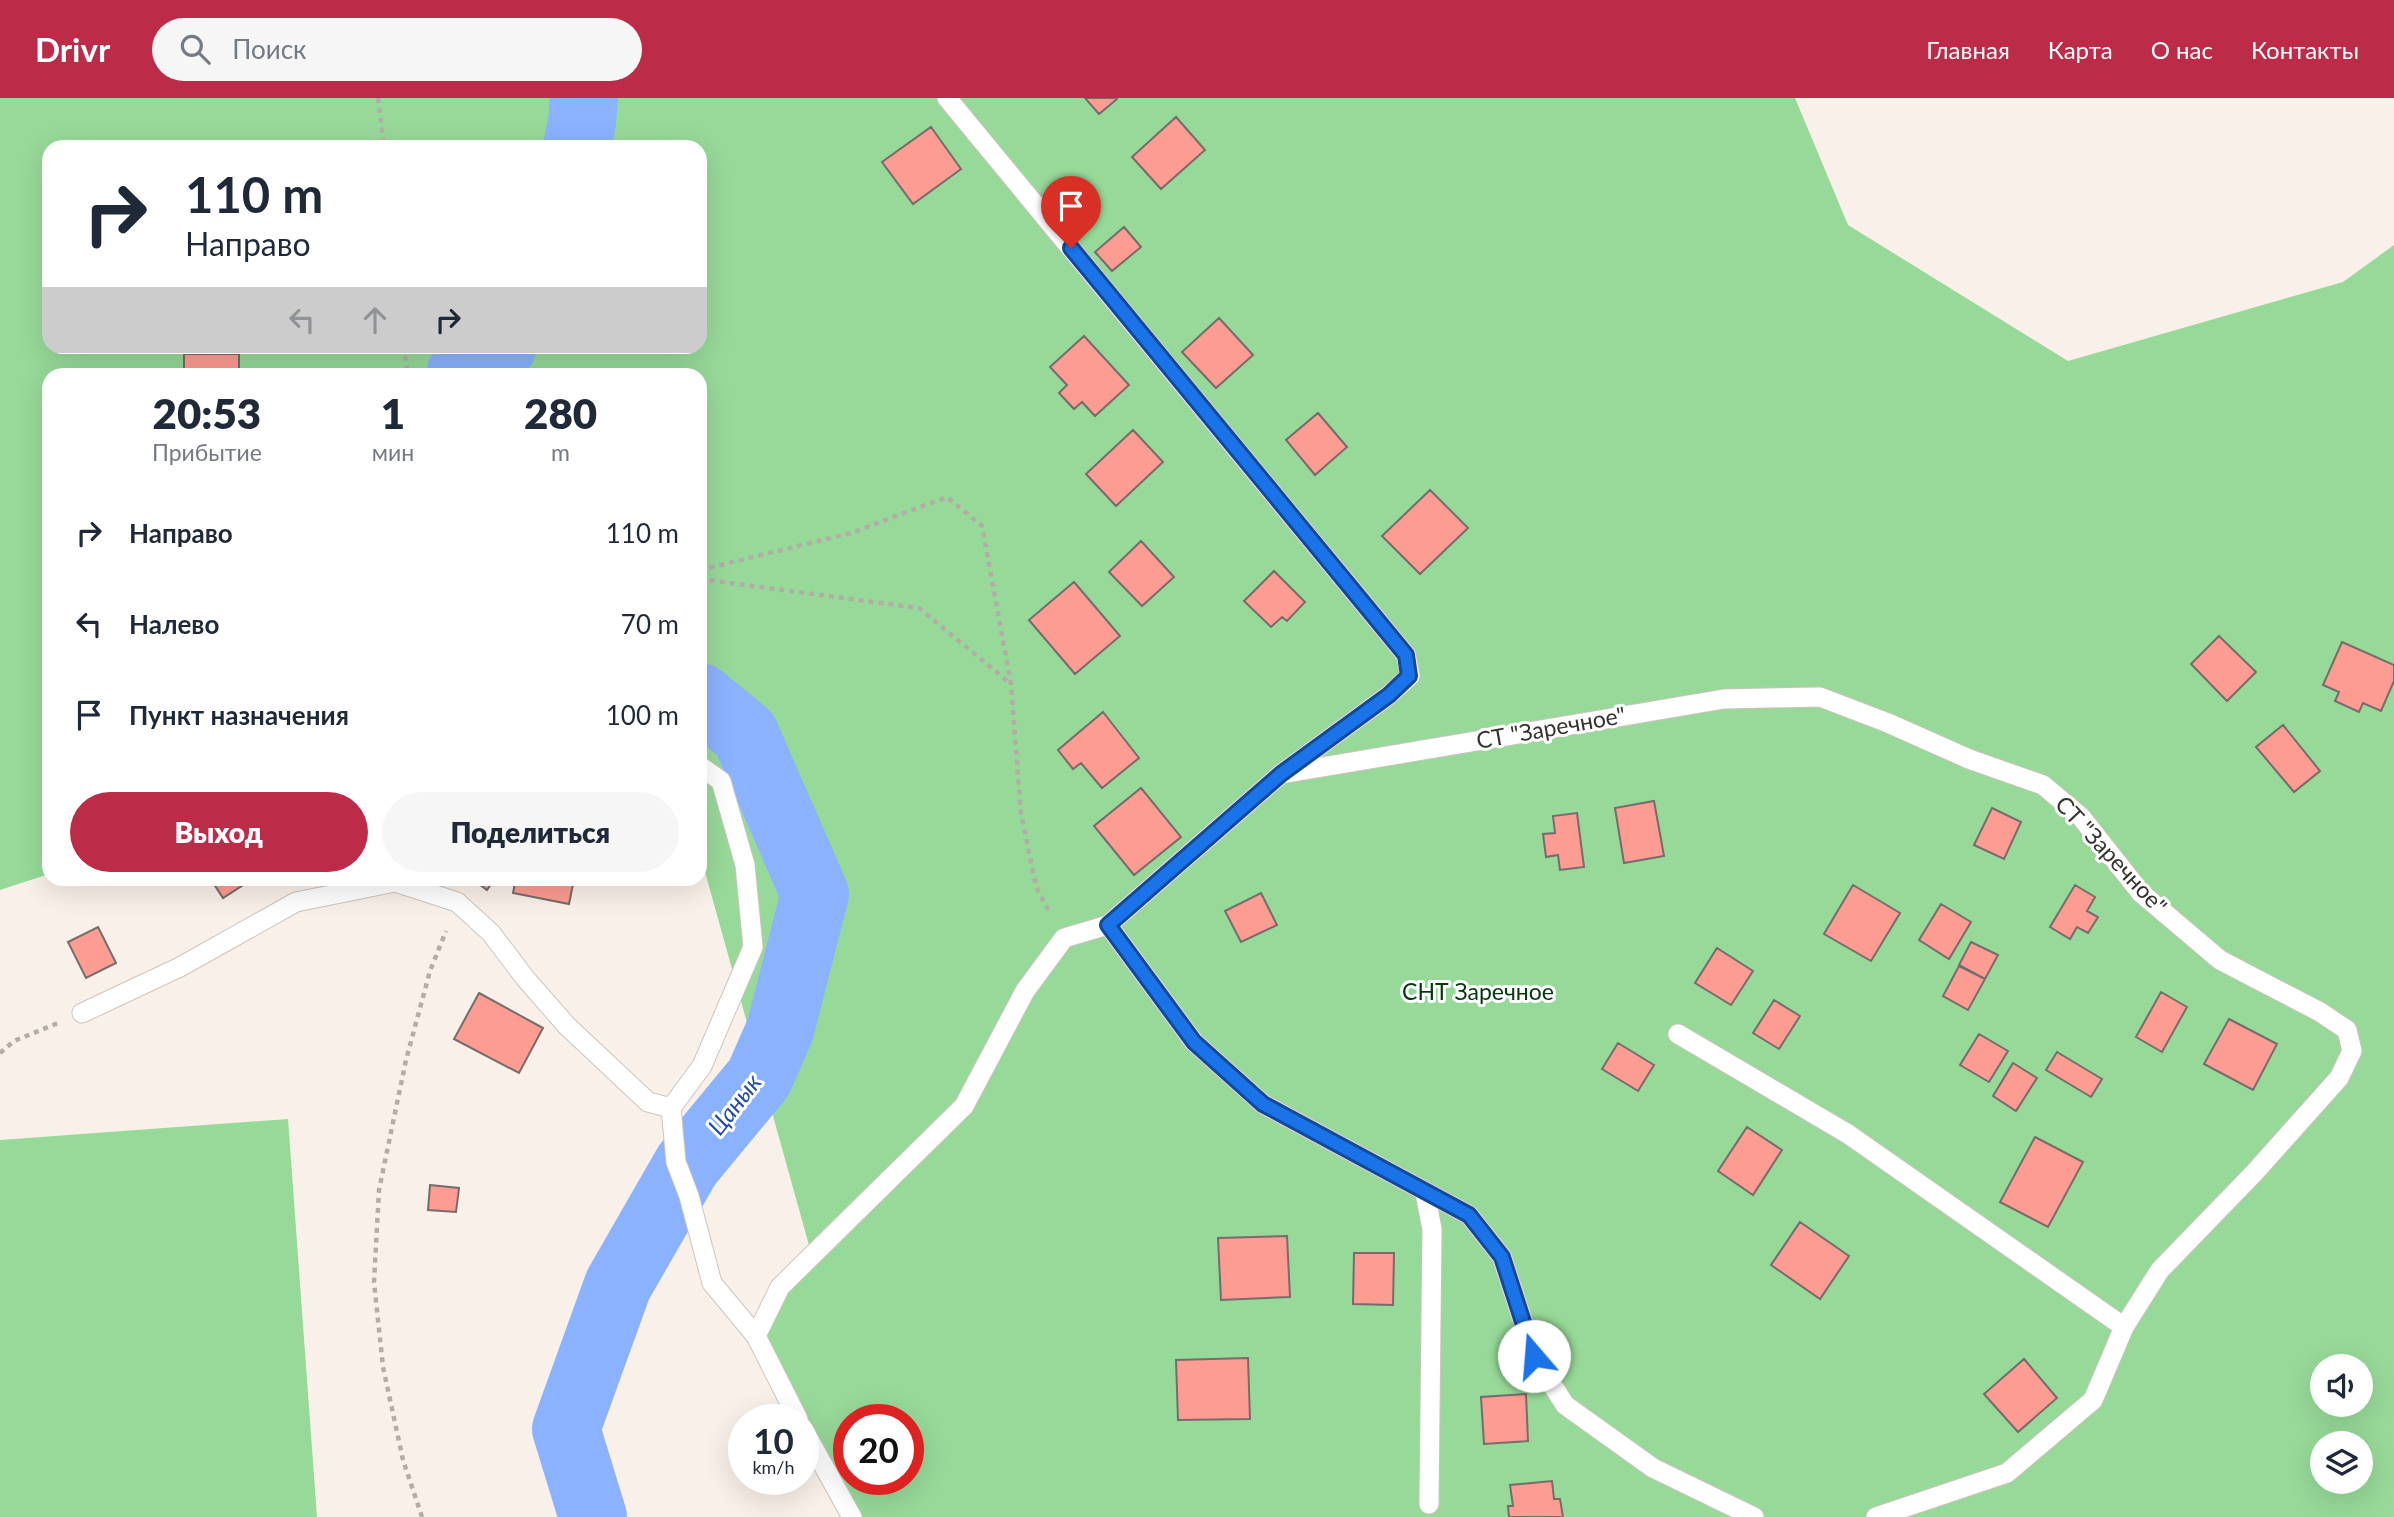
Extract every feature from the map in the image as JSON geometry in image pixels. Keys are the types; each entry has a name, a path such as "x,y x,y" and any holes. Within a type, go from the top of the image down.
{"lane":[{"path":"756,1336 780,1287 964,1106 1025,991 1064,938 1108,925 1281,774 1389,695 1409,676 1406,655 947,98"},
{"name":"СТ \"Заречное\"","path":"1281,774 1724,699 1821,697 1969,759 2043,785 2081,817 2141,893 2220,960 2320,1012 2347,1030 2352,1051 2339,1079 2255,1172 2160,1270 2124,1327 2092,1400 2007,1473 1876,1517"},
{"path":"707,771 720,781 742,853 753,947 702,1066 671,1108 677,1162 712,1283 756,1336 790,1404"},
{"path":"82,1013 180,967 296,902 375,886"},
{"path":"407,886 457,902 491,933 550,1007 607,1065 648,1102 671,1108"},
{"path":"1108,925 1194,1042 1263,1104 1469,1215 1502,1257 1534,1356 1565,1405 1653,1468 1754,1517"},
{"path":"1678,1034 1849,1134 2124,1327"},
{"path":"1425,1193 1432,1229 1429,1504"},
{"path":"819,1458 852,1517"}],"path":[{"path":"378,98 383,140"},
{"path":"707,568 851,533 947,497 982,526 1011,684 1021,813 1036,887 1064,938"},
{"path":"707,580 919,608 1011,684"},
{"path":"422,1517 403,1460 383,1367 374,1282 379,1189 406,1060 430,971 457,902"},
{"path":"0,1053 14,1041 82,1013"}],"green space":[{"name":"СНТ Заречное","path":"0,98 1795,98 1848,225 2068,361 2343,282 2394,245 2394,1517 852,1517 840,1495 924,1495 924,1404 833,1404 833,1481 819,1455 819,1404 792,1404 756,1336 812,1256 707,879 707,368 42,368 42,876 0,890"},
{"path":"288,1119 317,1517 0,1517 0,1140"}],"building":[{"path":"1085,98 1117,98 1117,99 1099,114"},
{"path":"1176,117 1205,150 1161,189 1132,157"},
{"path":"931,127 961,169 913,204 882,162"},
{"path":"1124,227 1141,247 1112,271 1095,252"},
{"path":"1219,318 1253,355 1216,388 1182,352"},
{"path":"1084,336 1129,385 1095,416 1082,402 1074,409 1059,393 1067,385 1050,367"},
{"path":"184,354 239,354 239,368 184,368"},
{"path":"1318,413 1347,447 1315,475 1286,440"},
{"path":"1133,430 1163,462 1116,506 1086,474"},
{"path":"1430,490 1468,528 1420,574 1382,536"},
{"path":"1141,541 1174,577 1142,606 1109,572"},
{"path":"1274,571 1305,602 1287,621 1282,617 1271,627 1244,601"},
{"path":"1074,582 1120,636 1075,674 1029,620"},
{"path":"2219,636 2256,672 2227,701 2191,664"},
{"path":"2342,642 2394,665 2394,681 2381,711 2363,703 2359,712 2335,701 2339,692 2323,685"},
{"path":"1103,712 1139,758 1102,788 1081,763 1073,769 1058,750"},
{"path":"2283,725 2320,771 2294,792 2256,747"},
{"path":"1141,788 1181,837 1134,875 1094,826"},
{"path":"1654,801 1664,856 1624,863 1615,808"},
{"path":"1992,808 2021,822 2004,859 1974,845"},
{"path":"1577,813 1584,867 1560,870 1558,855 1546,857 1543,834 1555,833 1553,816"},
{"path":"1853,885 1900,913 1871,961 1824,934"},
{"path":"2075,885 2095,897 2087,911 2098,917 2088,933 2077,927 2070,939 2050,927"},
{"path":"215,886 242,886 223,898"},
{"path":"514,886 573,886 569,904 513,893"},
{"path":"1261,893 1277,925 1241,942 1225,911"},
{"path":"1941,904 1971,922 1949,959 1919,940"},
{"path":"98,927 116,963 86,978 68,942"},
{"path":"1971,942 1998,955 1985,979 1959,965"},
{"path":"1717,948 1753,971 1731,1005 1695,983"},
{"path":"1959,966 1985,979 1968,1010 1943,996"},
{"path":"2161,992 2187,1007 2162,1052 2136,1037"},
{"path":"479,993 543,1028 519,1073 454,1039"},
{"path":"1774,1000 1800,1016 1779,1049 1753,1033"},
{"path":"2229,1019 2277,1044 2253,1090 2204,1064"},
{"path":"1979,1034 2008,1051 1989,1082 1960,1065"},
{"path":"1618,1043 1654,1065 1638,1091 1602,1069"},
{"path":"2057,1052 2102,1079 2091,1097 2046,1070"},
{"path":"2013,1063 2037,1078 2016,1111 1993,1096"},
{"path":"1747,1127 1782,1150 1753,1195 1718,1171"},
{"path":"2035,1137 2083,1162 2048,1227 2000,1202"},
{"path":"430,1185 459,1188 456,1212 428,1210"},
{"path":"1800,1222 1849,1256 1820,1299 1771,1265"},
{"path":"1287,1236 1290,1297 1221,1300 1218,1238"},
{"path":"1354,1253 1394,1253 1393,1305 1353,1304"},
{"path":"1248,1358 1250,1419 1178,1420 1176,1360"},
{"path":"2024,1359 2057,1398 2018,1432 1984,1394"},
{"path":"1526,1394 1528,1441 1484,1444 1481,1397"},
{"path":"1552,1481 1554,1499 1560,1499 1563,1517 1509,1517 1508,1506 1513,1506 1510,1485"}],"waterway":[{"name":"Цанык","path":"578,140 584,98"},
{"name":"Цанык","path":"471,368 495,354"},
{"name":"Цанык","path":"593,1517 566,1429 618,1285 687,1165 759,1078 780,1030 815,894 745,734 707,703"}],"route":[{"path":"1071,248 1406,655 1409,676 1389,695 1281,774 1108,925 1194,1042 1263,1104 1469,1215 1502,1257 1534,1356"}]}
